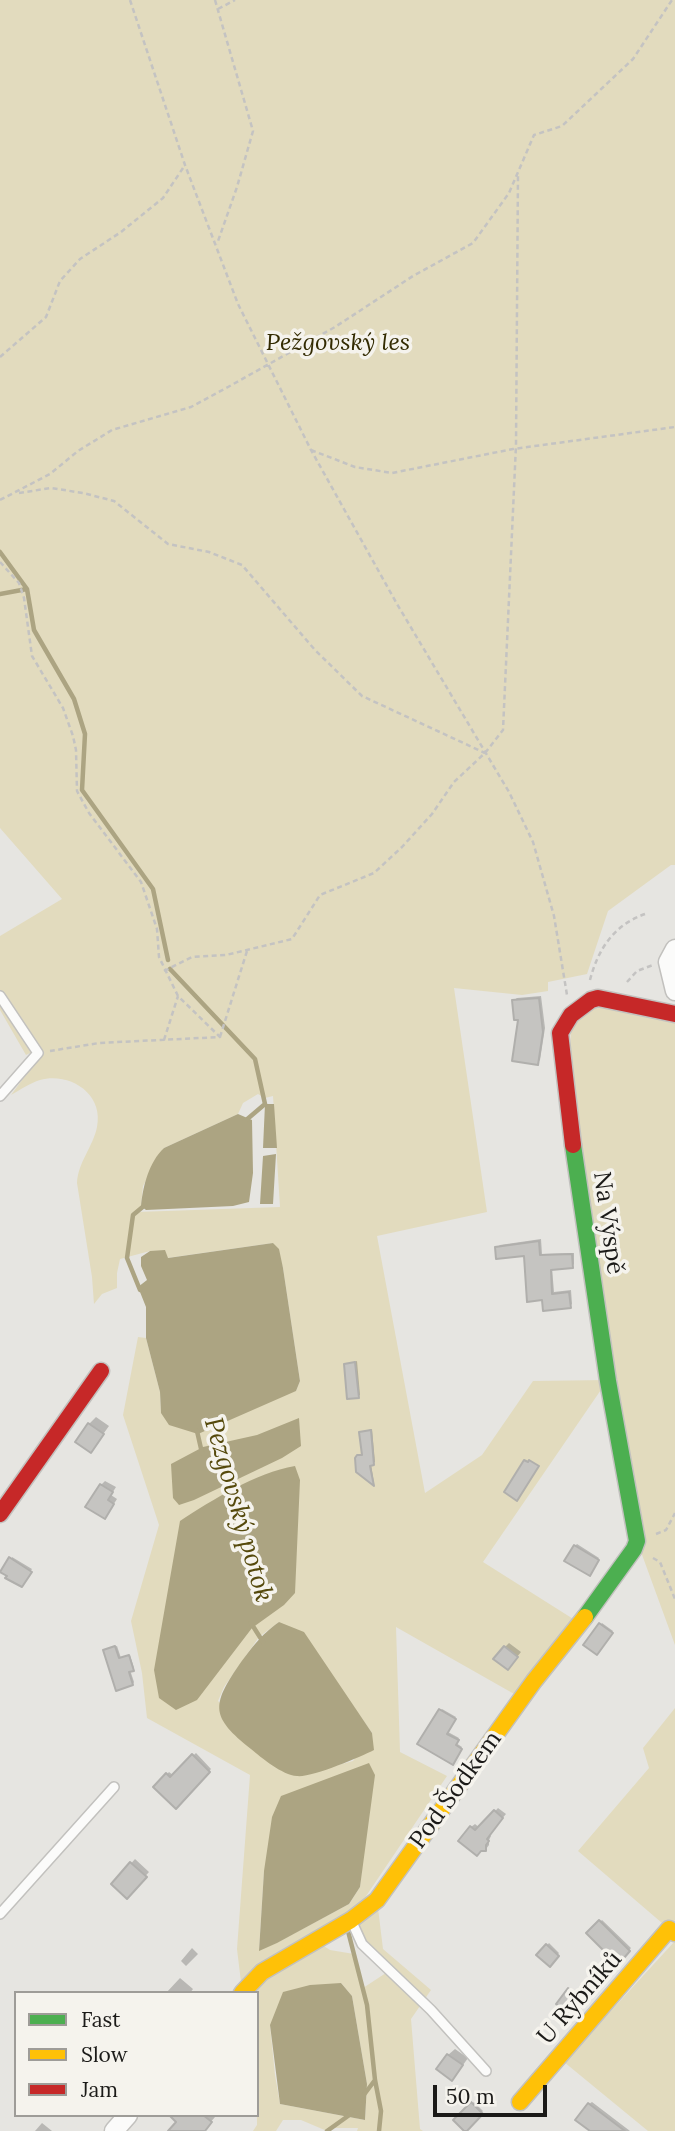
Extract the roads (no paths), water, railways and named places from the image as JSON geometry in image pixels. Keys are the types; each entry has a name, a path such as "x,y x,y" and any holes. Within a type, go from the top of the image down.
{"street":[{"path":"672,954 668,962 675,991"},
{"name":"Na Výspě","path":"635,1545 615,1430 569,1118 560,1032 571,1015 598,998 675,1014"},
{"path":"0,1514 101,1371"},
{"name":"Pod Šodkem","path":"244,1991 262,1972 351,1920 377,1900 635,1545"},
{"name":"U Rybníků","path":"520,2102 669,1929 675,1933"},
{"path":"114,2131 126,2117"}],"lane":[{"path":"0,996 38,1053 0,1096"},
{"path":"0,1914 114,1787"},
{"path":"351,1920 362,1944 431,2010 486,2071"}],"water":[{"path":"265,1104 274,1104 277,1148 263,1148"},
{"path":"238,1114 252,1120 253,1173 249,1202 233,1206 146,1210 141,1206 148,1175 154,1160 164,1148"},
{"path":"276,1154 273,1204 260,1204 263,1156"},
{"path":"273,1243 279,1249 283,1268 300,1381 296,1391 198,1434 169,1425 161,1413 160,1392 146,1338 146,1307 138,1287 147,1280 141,1266 141,1257 150,1251 165,1250 168,1258"},
{"path":"299,1418 301,1446 282,1458 194,1500 179,1505 173,1498 171,1464 203,1447 257,1435"},
{"path":"295,1466 300,1480 295,1593 284,1605 252,1628 197,1700 176,1710 159,1698 154,1670 180,1521 250,1481"},
{"path":"279,1622 304,1632 372,1733 374,1750 324,1770 297,1776 272,1766 228,1728 220,1710 223,1691 253,1647"},
{"path":"369,1763 375,1775 360,1887 349,1904 259,1951 264,1871 272,1817 281,1796"},
{"path":"341,1983 352,1996 367,2084 365,2120 280,2104 270,2025 283,1992 310,1985"}],"waterway":[{"name":"Pezgovský potok","path":"0,552 27,589 34,630 74,699 85,734 82,790 153,889 168,960"},
{"path":"0,594 27,589"},
{"name":"Pezgovský potok","path":"170,969 255,1059 265,1104 245,1121"},
{"name":"Pezgovský potok","path":"140,1290 127,1258 133,1215 145,1205"},
{"name":"Pezgovský potok","path":"197,1431 202,1453"},
{"name":"Pezgovský potok","path":"251,1623 263,1642"},
{"name":"Pezgovský potok","path":"348,1931 367,2005 381,2111 379,2131"},
{"path":"363,2096 375,2080"},
{"path":"327,2131 352,2111"}],"park label":[{"name":"Pežgovský les","path":"338,343"}]}
